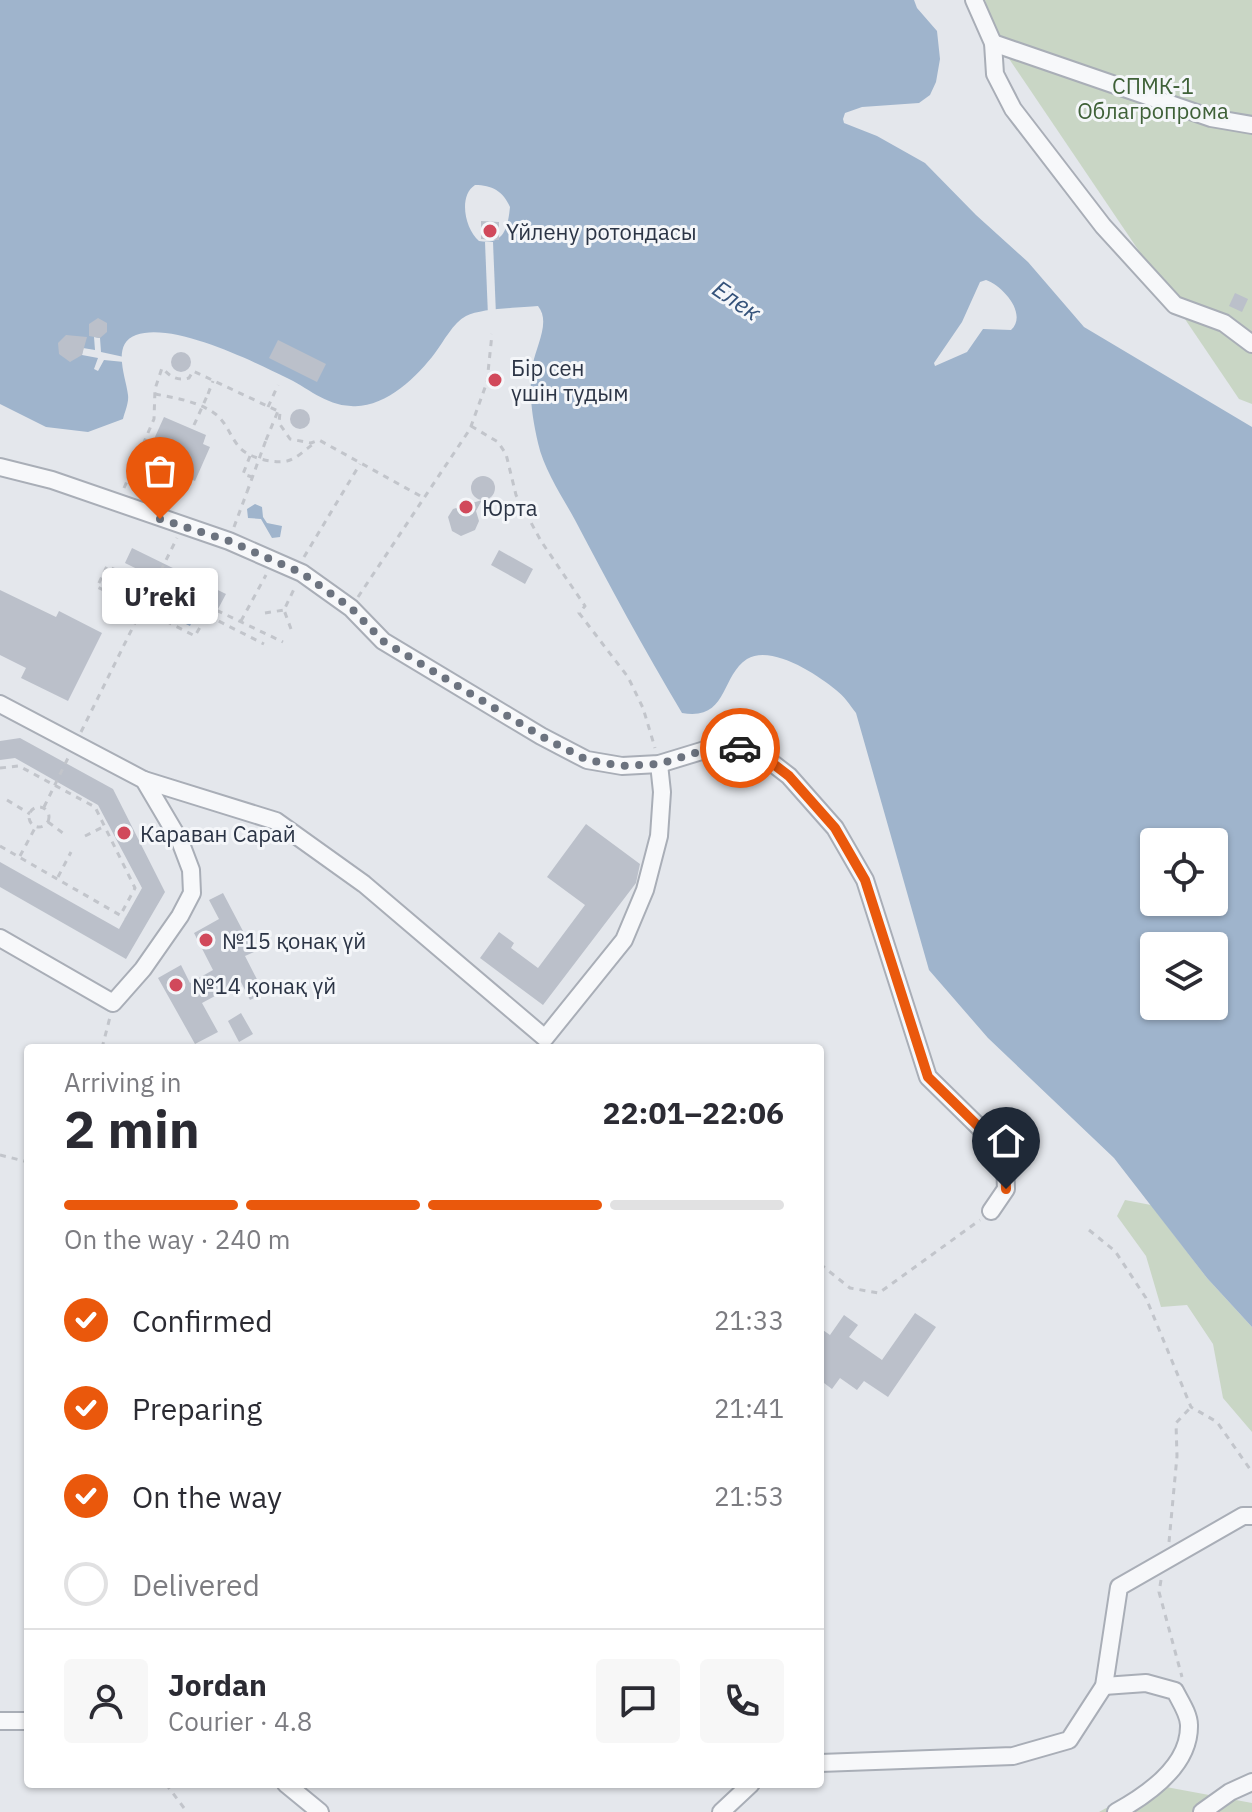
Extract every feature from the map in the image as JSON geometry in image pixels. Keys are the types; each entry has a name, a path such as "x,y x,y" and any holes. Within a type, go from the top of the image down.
{"lane":[{"path":"974,0 993,43 995,74 1013,109 1103,226 1175,305 1224,323 1252,344"},
{"path":"993,43 1211,118 1252,125"},
{"path":"0,467 52,480 229,541 299,572 351,608 383,641 587,760 622,766 659,764 718,746 754,749 789,776 835,828 865,880 928,1077 981,1129 1005,1163 1006,1189 991,1211"},
{"path":"0,704 144,780 276,821 364,884 545,1038 624,940 640,902 659,836 662,792 659,764"},
{"path":"0,938 113,1003 143,969 192,893 191,870 180,841 144,780"},
{"path":"824,1763 1013,1756 1069,1740 1104,1686 1119,1587 1243,1516 1252,1516"},
{"path":"1104,1686 1146,1683 1175,1691 1190,1724 1184,1750 1167,1773 1147,1795 1116,1812"},
{"path":"0,1721 24,1721"},
{"path":"1202,1812 1230,1792 1252,1782"},
{"path":"291,1788 320,1812"},
{"path":"721,1812 747,1788"}],"path":[{"path":"351,608 471,426 487,382 492,334"},
{"path":"117,503 154,419 155,394 162,368 168,376 183,379 189,378 193,371 278,411"},
{"path":"194,425 213,381"},
{"path":"268,407 278,385"},
{"path":"155,394 193,403 211,411 225,424 239,447 250,455 286,461 319,440"},
{"path":"278,411 282,427 290,439 299,443 319,440 424,498"},
{"path":"229,541 278,411"},
{"path":"471,426 498,442 506,454 516,495 541,541 585,606 579,613 628,677 643,708 659,764"},
{"path":"250,455 243,474 252,477"},
{"path":"291,629 284,610 299,572 361,463"},
{"path":"44,807 182,527"},
{"path":"241,621 274,561"},
{"path":"264,644 209,616 159,591 163,583 151,577 148,585 107,566 97,587 138,606 132,615 143,620 148,612 195,636 209,616 214,609 283,642"},
{"path":"265,613 284,610"},
{"path":"0,768 19,766 95,807 135,888 121,914"},
{"path":"7,800 30,814"},
{"path":"35,828 28,818 32,809 44,807"},
{"path":"35,828 45,827 48,822 50,817 44,807"},
{"path":"48,822 67,836"},
{"path":"85,836 104,826"},
{"path":"20,857 35,828"},
{"path":"0,846 125,918"},
{"path":"58,878 71,852"},
{"path":"103,1044 113,1003"},
{"path":"0,1155 24,1161"},
{"path":"824,1267 850,1288 879,1293 991,1211"},
{"path":"1089,1230 1115,1251 1146,1298 1191,1407 1217,1422 1252,1472"},
{"path":"169,1788 187,1812"}],"green space":[{"name":"СПМК-1 Облагропрома","path":"985,0 1252,0 1252,404 1239,399 997,41"},
{"path":"1125,1200 1151,1205 1207,1278 1252,1327 1252,1432 1223,1398 1213,1344 1187,1305 1161,1307 1146,1256 1117,1216"},
{"path":"1150,1784 1252,1803 1252,1812 1099,1812"}],"water":[{"name":"Елек","path":"0,0 914,0 937,31 940,59 930,95 919,103 862,107 845,113 844,123 877,136 925,163 1028,262 1084,327 1252,427 1252,1327 1207,1278 1114,1158 988,1038 929,970 856,713 844,698 817,676 793,663 757,655 738,667 716,704 697,714 682,713 544,463 534,423 531,394 533,364 543,327 542,312 538,306 491,310 466,316 428,362 399,390 363,406 333,402 270,370 190,338 152,332 136,335 128,339 122,353 128,398 123,419 88,432 46,427 0,404","holes":["475,185 487,186 500,193 510,207 506,228 494,241 479,241 467,221 466,197","986,280 1011,301 1017,316 1016,324 1011,330 983,329 967,352 935,366 934,363 962,322 980,282"]},
{"path":"255,504 262,507 267,523 282,526 280,537 272,538 261,519 248,518 247,509"},
{"path":"111,572 196,613 190,626 104,585"}],"pier":[{"path":"485,242 493,242 496,315 488,316"},
{"path":"94,337 100,338 101,352 124,357 124,362 104,360 98,371 94,369 98,358 82,355 83,348 95,350"}],"building":[{"name":"Үйлену ротондaсы","path":"481,221 499,222 499,240 481,239"},
{"path":"1235,293 1248,299 1242,312 1229,306"},
{"path":"98,318 107,323 107,332 100,338 89,336 89,324"},
{"path":"66,335 87,337 82,355 70,362 59,354 58,343"},
{"path":"278,340 326,364 317,382 269,358"},
{"path":"177,352 185,352 191,362 185,372 177,372 171,366 171,358"},
{"path":"296,409 304,409 310,419 304,429 296,429 290,423 290,415"},
{"path":"164,417 206,435 203,444 210,447 195,481 145,459"},
{"path":"483,476 491,480 495,488 491,496 483,500 475,496 471,488 475,480"},
{"name":"Юрта","path":"482,500 476,511 479,521 475,530 461,536 452,531 448,517 453,509"},
{"path":"132,548 226,594 218,609 125,563"},
{"path":"499,550 533,569 525,584 491,565"},
{"path":"0,590 56,617 59,611 102,633 68,701 21,678 26,668 0,655"},
{"name":"Караван Сарай","path":"20,738 113,789 165,892 126,959 0,887 0,862 119,929 142,888 98,805 15,758 0,760 0,741"},
{"path":"586,824 640,864 636,883 543,1005 480,958 499,932 514,943 511,948 538,968 585,905 547,877"},
{"path":"223,893 254,952 245,956 264,993 250,1000 241,982 202,1003 218,1032 195,1044 158,978 181,965 190,983 213,970 194,933 219,919 209,900"},
{"path":"241,1013 253,1034 239,1042 228,1021"},
{"path":"915,1313 936,1327 888,1397 864,1381 857,1390 840,1378 832,1389 824,1383 824,1331 830,1335 844,1315 858,1325 849,1337 882,1360"}],"way so far":[{"path":"160,519 229,541 302,573 351,608 383,641 541,736 587,760 622,766 659,764 718,746 740,748"}],"place":[{"name":"Үйлену ротондaсы","path":"490,231"},
{"name":"Бір сен үшін тудым","path":"495,380"},
{"name":"Юрта","path":"466,507"},
{"name":"U’reki","path":"160,519"},
{"name":"Караван Сарай","path":"124,833"},
{"name":"№15 қонақ үй","path":"206,940"},
{"name":"№14 қонақ үй","path":"176,985"}],"route":[{"path":"740,748 754,749 789,776 835,828 865,880 928,1077 981,1129 1005,1163 1006,1189"}]}
